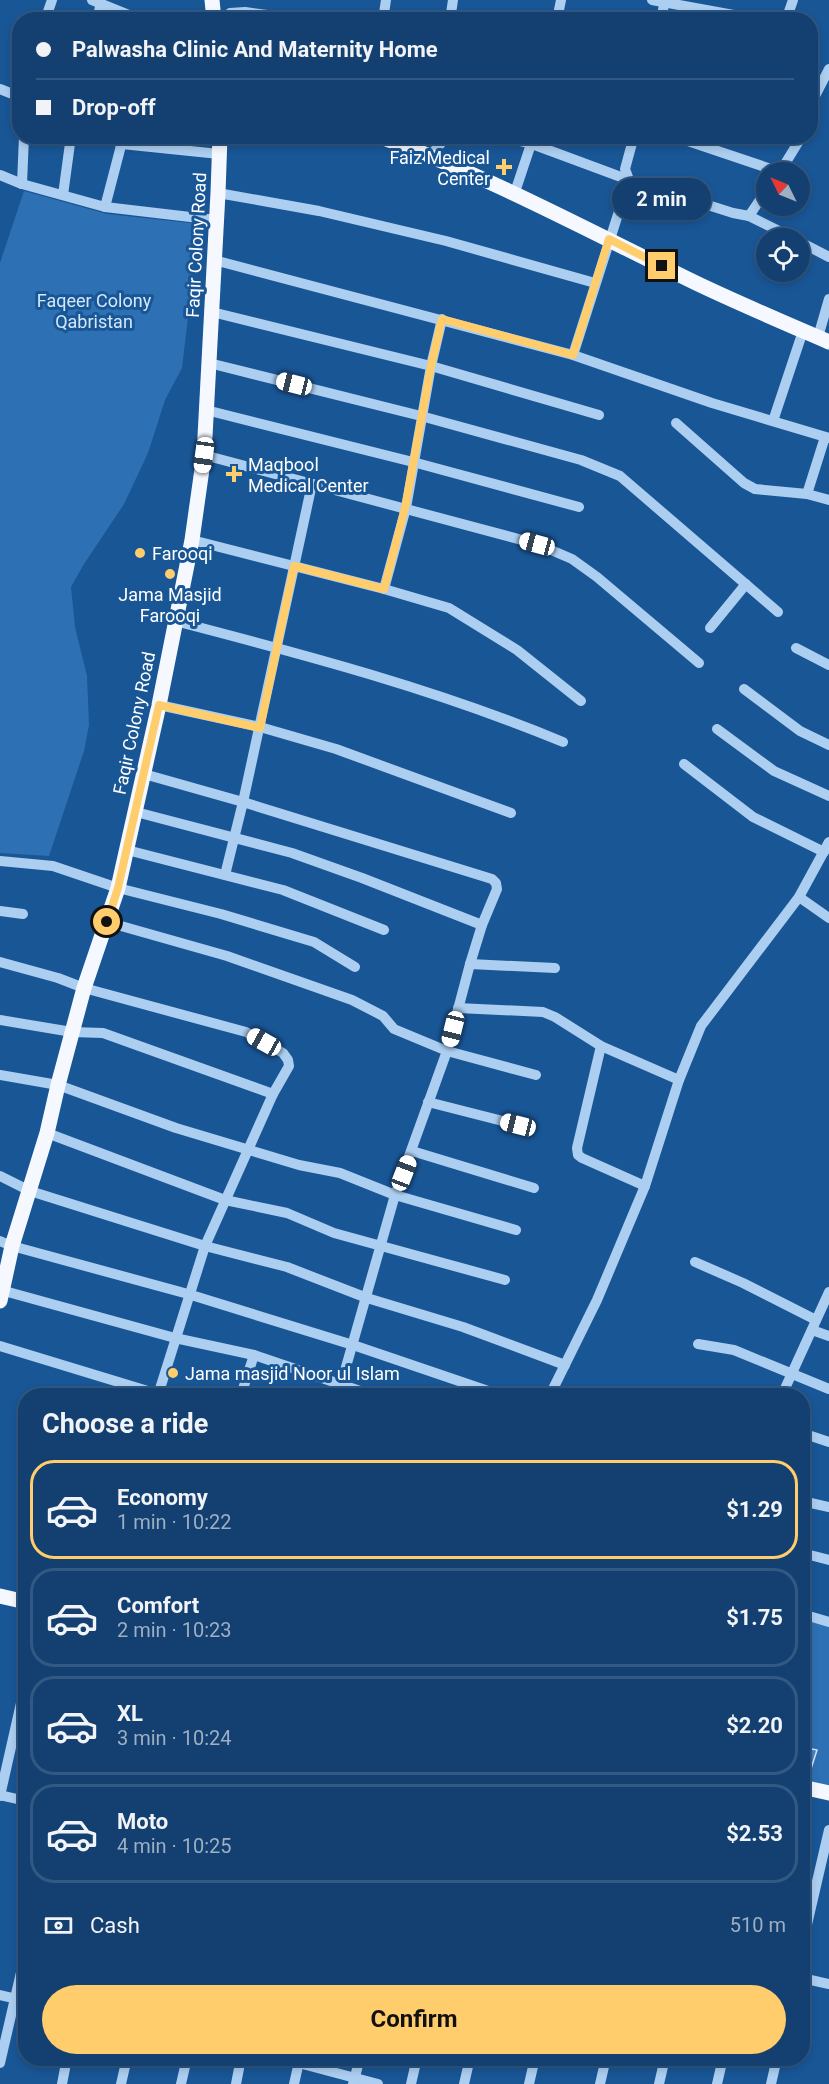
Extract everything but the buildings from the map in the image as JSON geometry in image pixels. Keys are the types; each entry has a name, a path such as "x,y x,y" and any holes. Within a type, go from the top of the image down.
{"main road":[{"name":"Faqir Colony Road","path":"1,1295 6,1244 30,1191 84,988 118,888 159,705 192,540 204,455 220,144"},
{"path":"409,144 424,148 514,195 609,239 697,284 823,340"},
{"path":"0,1596 18,1600"},
{"path":"810,1789 829,1793"}],"street":[{"path":"652,0 718,12"},
{"path":"104,3 124,12"},
{"path":"818,86 829,69"},
{"path":"22,184 24,144"},
{"path":"63,195 70,144"},
{"path":"105,207 121,144"},
{"path":"150,144 219,154"},
{"path":"514,195 531,144"},
{"path":"542,144 628,180 749,216 773,228"},
{"path":"573,355 628,180 625,169 632,144"},
{"path":"697,144 756,164"},
{"path":"786,162 797,144"},
{"path":"0,175 22,184 105,207 216,220"},
{"path":"218,193 319,211 446,241 595,283"},
{"path":"749,216 756,206"},
{"path":"810,247 829,257"},
{"path":"214,260 573,355 712,403 827,437 807,494"},
{"path":"823,340 829,299"},
{"path":"212,312 431,366 599,415"},
{"path":"384,589 405,508 421,416 442,319"},
{"path":"773,421 803,331"},
{"path":"209,363 421,416 581,460 620,476 778,612"},
{"path":"206,410 579,507"},
{"path":"676,423 744,483 755,489 807,494 829,500"},
{"path":"204,455 537,544 572,559 597,577 699,663"},
{"path":"225,875 260,728 275,647 312,484"},
{"path":"192,540 449,608 517,650 580,701"},
{"path":"710,628 747,584"},
{"path":"175,621 412,687 513,721 563,742"},
{"path":"796,648 829,665"},
{"path":"744,689 800,731 829,745"},
{"path":"159,705 260,728 336,749 511,813"},
{"path":"717,729 774,771 829,796"},
{"path":"554,1388 597,1300 645,1186 679,1080 701,1026 799,897 826,847 753,817 684,764"},
{"path":"144,774 492,879 496,883 497,889 470,963 447,1051 395,1195 340,1388"},
{"path":"136,812 291,853 482,925"},
{"path":"127,850 283,890 384,930"},
{"path":"0,861 53,866 118,888 221,914 314,942 355,967"},
{"path":"799,897 829,918"},
{"path":"0,911 23,914"},
{"path":"107,922 227,956 352,1000 383,1016 394,1029 447,1051 536,1075"},
{"path":"0,962 58,978 84,988 246,1032 283,1053 288,1060 289,1066 273,1094 205,1246 188,1294 161,1388"},
{"path":"470,963 555,968"},
{"path":"459,1008 543,1012 601,1046 679,1080"},
{"path":"0,1020 72,1032 103,1033 273,1094"},
{"path":"601,1046 577,1148 578,1155 645,1186"},
{"path":"0,1075 57,1085 176,1128 299,1165 340,1173 395,1195 516,1230"},
{"path":"428,1102 518,1125"},
{"path":"47,1133 225,1200 287,1213 334,1233 505,1280"},
{"path":"412,1151 534,1188"},
{"path":"0,1176 30,1191 205,1246 287,1267 367,1298 462,1327 565,1365"},
{"path":"6,1244 188,1294 353,1345 479,1388"},
{"path":"695,1262 743,1283 829,1336"},
{"path":"785,1388 829,1292"},
{"path":"1,1295 175,1338 254,1354 352,1388"},
{"path":"698,1344 734,1350 829,1389"},
{"path":"0,1346 136,1388"},
{"path":"243,1388 254,1354"},
{"path":"810,1436 829,1442"},
{"path":"810,1503 829,1507"},
{"path":"810,1555 829,1560"},
{"path":"810,1617 829,1623"},
{"path":"18,1716 0,1795 18,1799"},
{"path":"810,1912 829,1830"},
{"path":"810,1980 829,1984"},
{"path":"0,1995 18,1999"},
{"path":"0,2063 18,2009"},
{"path":"62,2084 66,2066"},
{"path":"121,2084 125,2066"},
{"path":"181,2084 184,2066"},
{"path":"236,2084 239,2066"},
{"path":"294,2084 298,2066"},
{"path":"311,2066 354,2081 378,2084"},
{"path":"354,2081 358,2066"},
{"path":"411,2084 415,2066"},
{"path":"464,2084 468,2066"},
{"path":"530,2084 534,2066"},
{"path":"600,2084 604,2066"},
{"path":"659,2084 663,2066"},
{"path":"717,2084 721,2066"},
{"path":"771,2084 775,2066"}],"green space":[{"name":"Faqeer Colony Qabristan","path":"24,191 107,214 199,224 182,368 165,400 148,453 124,504 71,587 75,627 87,676 89,725 84,751 49,856 0,853 0,263"},
{"path":"810,1616 829,1622 829,1791 810,1787"}],"place":[{"name":"Faiz Medical Center","path":"504,167"},
{"name":"Maqbool Medical Center","path":"234,474"},
{"name":"Farooqi","path":"140,553"},
{"name":"Jama Masjid Farooqi","path":"170,574"},
{"name":"Jama masjid Noor ul Islam","path":"173,1373"}],"route":[{"path":"107,922 118,888 159,705 260,728 275,647 294,566 384,589 405,508 421,416 442,319 573,355 609,239 662,266"}]}
